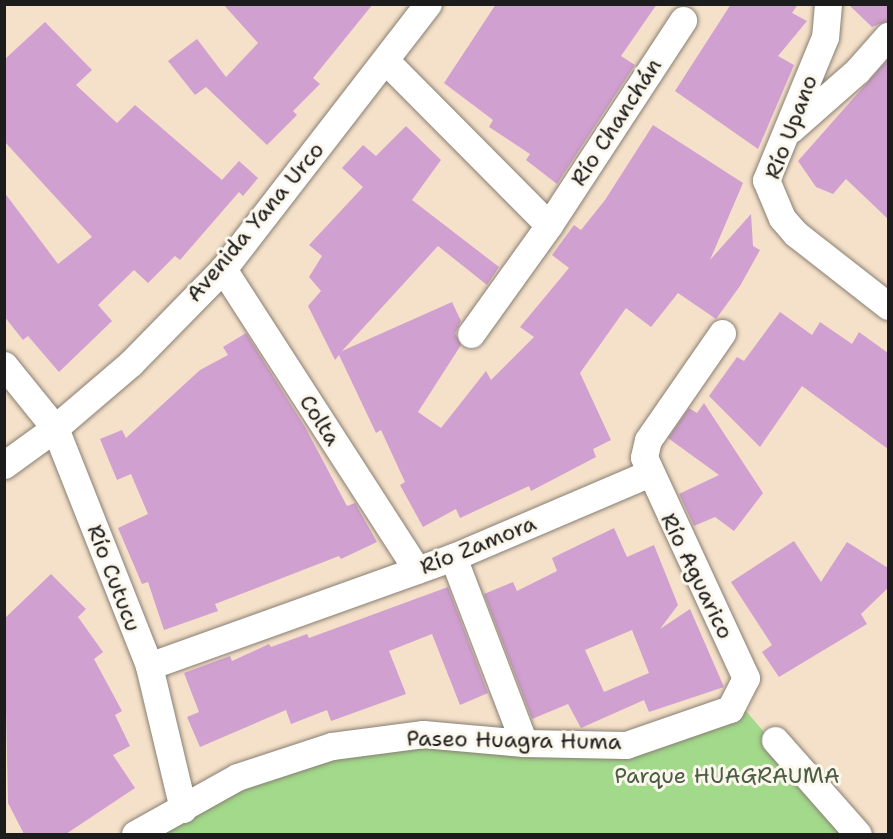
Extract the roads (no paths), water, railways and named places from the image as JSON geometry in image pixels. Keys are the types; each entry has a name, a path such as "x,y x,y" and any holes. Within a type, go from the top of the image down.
{"street":[{"name":"Avenida Yana Urco","path":"4,465 56,428 130,363 223,269 428,4"},
{"name":"Río Upano","path":"828,4 825,37 766,180 782,218 796,234 888,306"},
{"name":"Río Chanchán","path":"471,334 549,225 684,20"},
{"path":"786,134 857,71 888,36"},
{"path":"386,60 549,225"},
{"name":"Colta","path":"223,269 417,570"},
{"path":"648,474 644,457 648,440 723,333"},
{"name":"Río Cutucu","path":"4,365 56,428 149,666 183,809"},
{"name":"Río Zamora","path":"149,666 417,570 648,474"},
{"name":"Río Aguarico","path":"648,474 746,678"},
{"path":"453,556 524,743"},
{"name":"Paseo Huagra Huma","path":"135,834 237,777 332,746 423,734 524,743 626,745 730,708 746,678"},
{"path":"776,741 858,834"}],"park label":[{"name":"Parque HUAGRAUMA","path":"727,776"}]}
